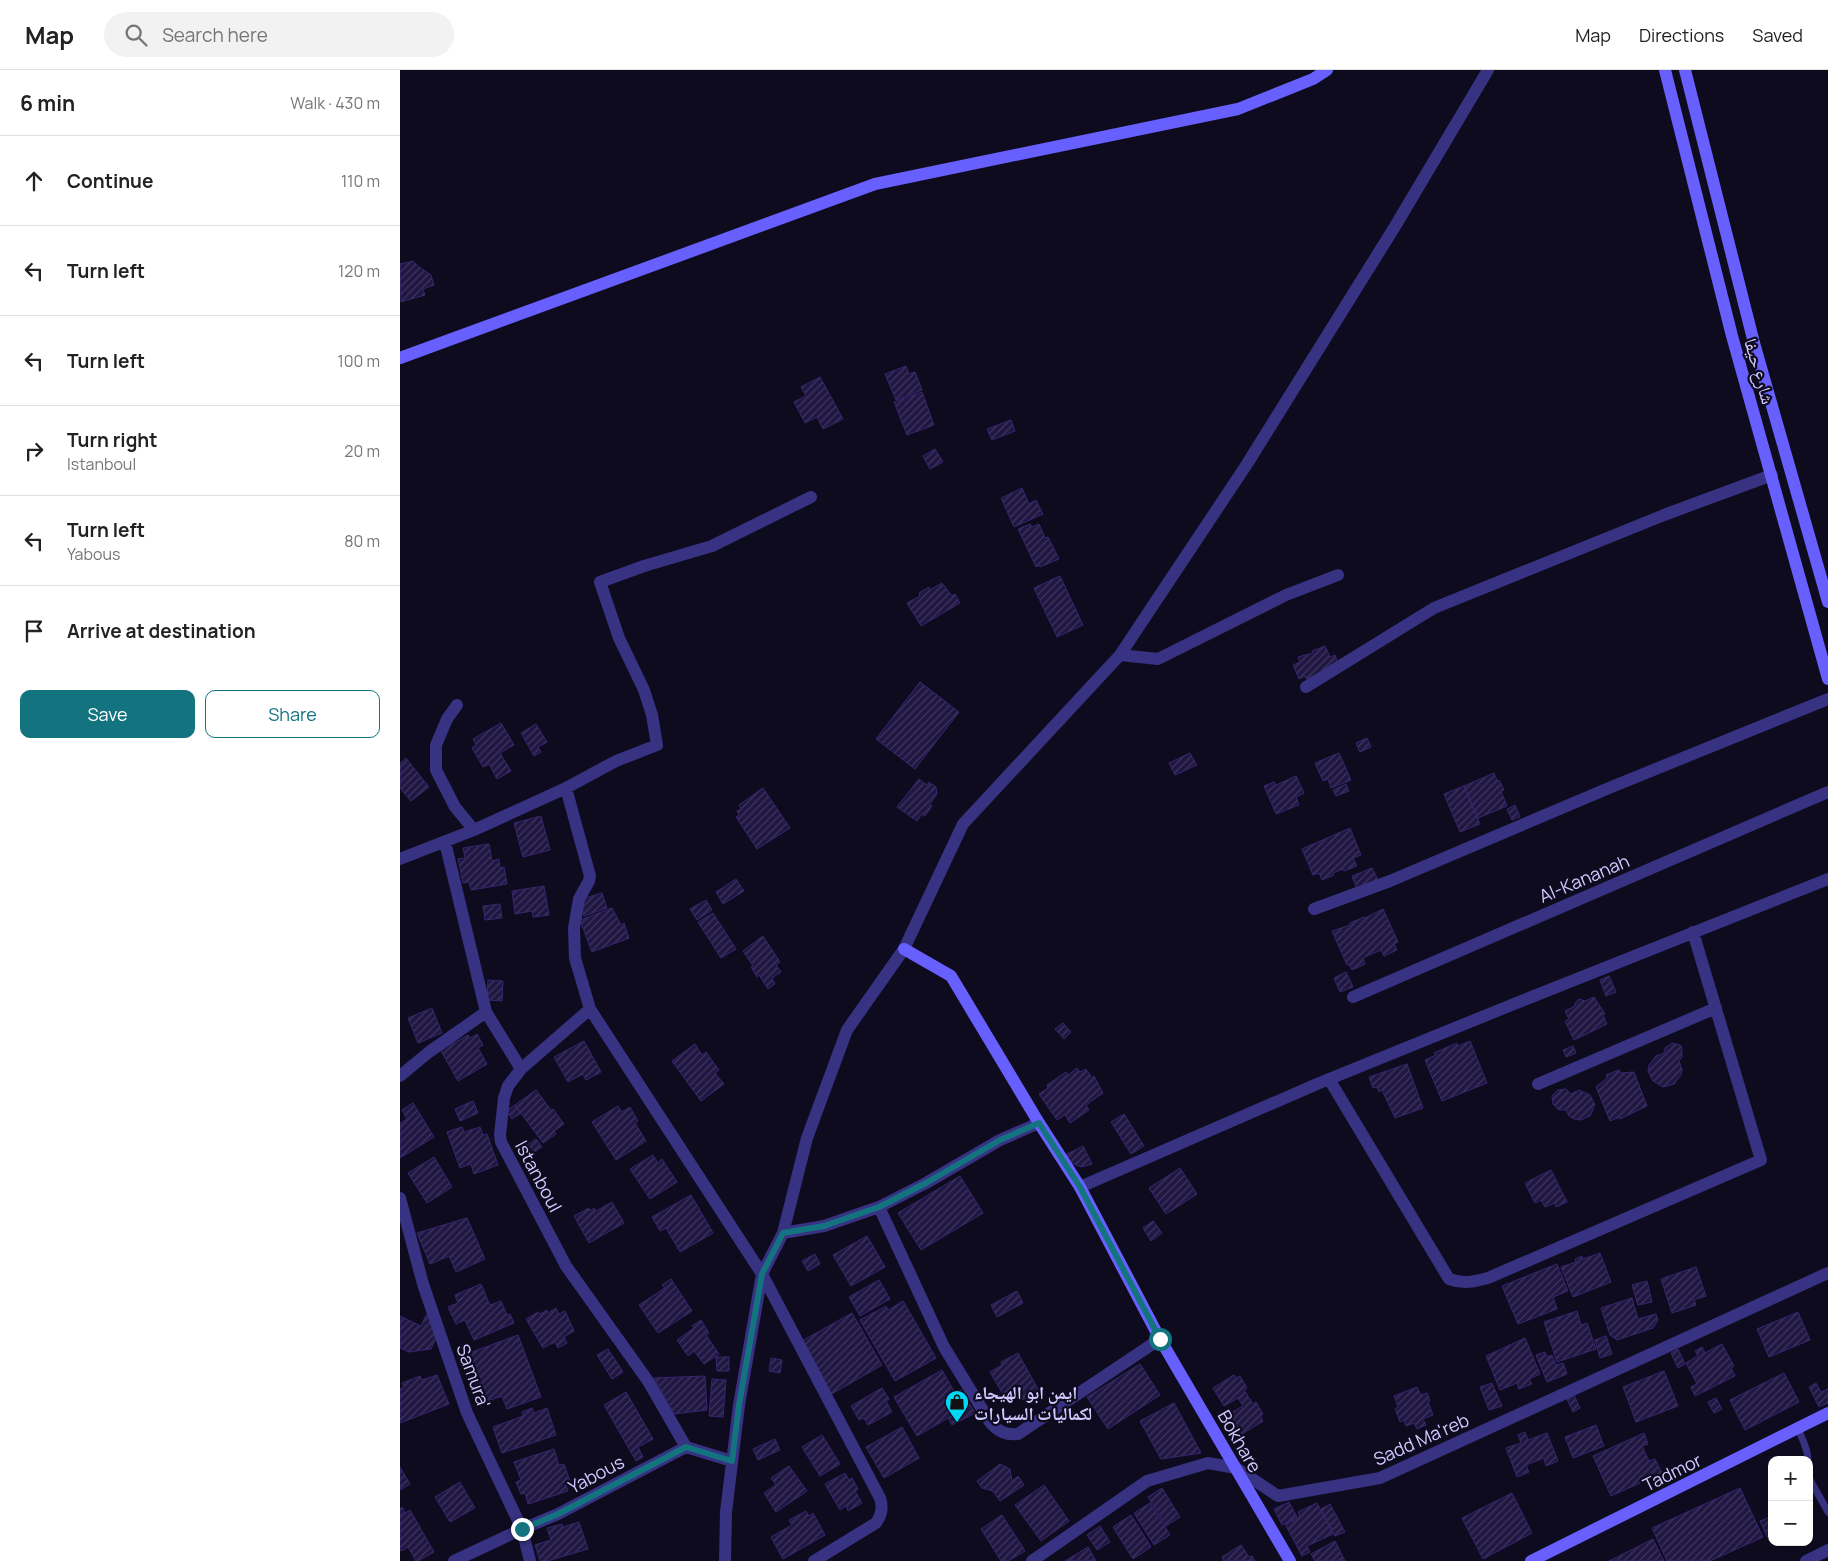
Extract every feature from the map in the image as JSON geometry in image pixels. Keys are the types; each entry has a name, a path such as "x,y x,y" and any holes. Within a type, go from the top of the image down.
{"street":[{"path":"400,358 875,184 1238,109 1313,79 1327,70"},
{"path":"725,1561 726,1512 739,1405 762,1274 783,1233 807,1138 847,1030 904,949 963,824 1120,655 1247,464 1394,228 1488,70"},
{"name":"شارع حيفا","path":"1665,70 1732,336 1828,679"},
{"name":"شارع حيفا","path":"1685,70 1754,343 1828,602"},
{"path":"1306,687 1434,608 1664,515 1772,475"},
{"path":"400,859 474,830 566,788 616,761 657,744 652,715 644,690 619,638 600,582 644,566 712,546 811,497"},
{"path":"1120,655 1158,659 1286,595 1338,575"},
{"path":"1314,909 1390,881 1609,788 1828,699"},
{"path":"457,705 447,719 436,745 436,770 456,807 474,830"},
{"path":"566,788 590,876 579,899 574,928 575,958 590,1009 762,1274 882,1505 880,1517 873,1526 814,1561"},
{"name":"Al-Kananah","path":"1353,996 1828,792"},
{"path":"445,842 486,1012 521,1069"},
{"path":"400,848 417,853"},
{"path":"1080,1187 1329,1079 1828,879"},
{"path":"1329,1079 1449,1279 1460,1283 1488,1278 1761,1160 1693,932"},
{"name":"Bokhare","path":"904,949 951,976 1039,1123 1080,1187 1160,1339 1290,1561"},
{"path":"1538,1084 1716,1008"},
{"name":"Istanboul","path":"590,1009 521,1069 508,1086 504,1098 500,1135 503,1147 566,1266 648,1381 686,1447"},
{"path":"400,1076 429,1052 486,1012"},
{"path":"783,1233 824,1226 879,1207 926,1183 1000,1140 1039,1123"},
{"name":"Samura'","path":"400,1198 423,1284 467,1413 522,1529 530,1561"},
{"path":"879,1207 944,1346 990,1422 1002,1433 1018,1434 1160,1339"},
{"name":"Sadd Ma'reb","path":"1032,1561 1147,1481 1208,1463 1236,1468 1278,1496 1380,1478 1828,1273"},
{"name":"Tadmor","path":"1531,1561 1828,1413"},
{"path":"686,1447 732,1461"},
{"name":"Yabous","path":"454,1561 558,1514 686,1447"},
{"path":"1806,1561 1828,1550"}],"lane":[{"path":"1798,1429 1809,1456"},
{"path":"1813,1485 1828,1512"}],"building":[{"path":"413,261 431,275 434,285 423,289 425,295 401,302 400,264"},
{"path":"906,366 909,374 915,372 922,390 896,400 885,374"},
{"path":"820,377 843,419 823,429 817,417 805,423 794,402 806,396 801,387"},
{"path":"922,392 934,425 907,435 894,402"},
{"path":"1011,420 1015,431 992,440 987,429"},
{"path":"935,449 943,462 930,469 923,456"},
{"path":"1022,488 1029,504 1036,500 1043,514 1014,527 1001,498"},
{"path":"1030,524 1032,527 1039,524 1045,538 1048,537 1059,559 1036,567 1018,529"},
{"path":"1060,576 1083,625 1057,637 1034,588"},
{"path":"942,583 952,596 955,594 960,603 921,626 907,603 920,596 919,593 929,587 930,590"},
{"path":"1325,646 1330,657 1335,655 1338,663 1326,671 1306,679 1305,676 1299,679 1293,665 1300,662 1298,657 1313,653 1312,651"},
{"path":"920,682 959,712 915,769 876,739"},
{"path":"501,723 514,745 500,753 511,771 497,779 489,764 483,767 472,748 476,745 473,739"},
{"path":"536,724 547,742 538,747 541,752 534,756 521,733"},
{"path":"1367,738 1371,747 1360,752 1356,743"},
{"path":"1190,753 1197,765 1175,775 1169,763"},
{"path":"1339,753 1351,780 1331,788 1328,779 1323,781 1315,763"},
{"path":"406,758 429,787 411,801 400,788 400,763"},
{"path":"1494,773 1504,790 1501,791 1507,806 1478,818 1464,786"},
{"path":"1296,776 1304,793 1296,797 1299,805 1276,814 1264,786 1274,782 1276,785"},
{"path":"919,779 927,785 929,782 936,787 937,794 929,805 932,806 925,816 922,814 917,821 897,807"},
{"path":"1346,784 1349,791 1336,796 1333,790"},
{"path":"1464,786 1480,824 1460,832 1444,794"},
{"path":"763,788 790,828 757,849 736,817 739,815 737,811 741,809 739,805"},
{"path":"1515,805 1520,817 1512,820 1507,809"},
{"path":"541,816 550,850 523,857 514,823"},
{"path":"1350,828 1361,855 1353,858 1357,866 1333,873 1334,875 1322,880 1319,873 1313,875 1302,849"},
{"path":"489,844 492,861 499,859 500,868 504,867 507,884 471,890 469,882 463,883 458,859 465,858 463,848"},
{"path":"1372,868 1378,880 1357,889 1352,876"},
{"path":"736,879 744,891 723,904 716,892"},
{"path":"544,886 549,915 533,917 532,911 515,914 512,891"},
{"path":"602,893 607,908 584,916 579,900"},
{"path":"706,900 712,910 697,920 690,909"},
{"path":"500,904 502,918 485,920 483,906"},
{"path":"612,908 621,925 624,923 629,938 592,952 580,920"},
{"path":"1383,909 1398,942 1394,944 1397,950 1384,956 1381,950 1363,958 1365,964 1352,970 1349,964 1347,965 1332,931 1350,925 1350,923"},
{"path":"713,913 736,949 721,958 698,922"},
{"path":"763,936 780,962 776,965 781,972 772,978 775,984 768,989 759,975 757,977 751,967 753,966 743,951"},
{"path":"1346,972 1353,987 1340,992 1334,978"},
{"path":"1609,976 1616,992 1606,996 1600,980"},
{"path":"488,980 503,981 502,1001 487,1000"},
{"path":"1594,997 1605,1014 1603,1015 1607,1024 1574,1040 1565,1021 1569,1019 1565,1011 1575,1006 1579,999 1585,1001"},
{"path":"432,1008 442,1033 418,1043 408,1018"},
{"path":"1063,1023 1071,1032 1064,1039 1055,1029"},
{"path":"477,1034 483,1045 478,1048 487,1064 458,1081 439,1047 452,1040 454,1043 468,1035 470,1038"},
{"path":"584,1041 601,1072 586,1080 583,1074 568,1082 554,1057"},
{"path":"1470,1041 1487,1083 1442,1101 1425,1060 1436,1055 1434,1053 1457,1043 1458,1046"},
{"path":"1672,1043 1680,1045 1682,1048 1682,1057 1679,1061 1682,1070 1681,1075 1674,1084 1663,1087 1653,1081 1648,1071 1649,1065 1656,1056 1664,1053 1665,1048"},
{"path":"695,1044 702,1055 706,1052 719,1070 715,1073 724,1084 701,1101 672,1061"},
{"path":"1573,1046 1576,1053 1566,1057 1563,1050"},
{"path":"1407,1064 1423,1108 1395,1118 1382,1090 1379,1092 1377,1087 1373,1088 1369,1077"},
{"path":"1077,1068 1080,1072 1086,1069 1092,1078 1094,1076 1103,1093 1086,1105 1089,1110 1070,1123 1065,1115 1057,1120 1039,1094 1048,1088 1047,1085 1066,1072 1068,1075"},
{"path":"1619,1070 1620,1073 1634,1072 1647,1106 1620,1119 1620,1117 1610,1121 1596,1087 1607,1078 1606,1075"},
{"path":"1566,1089 1571,1094 1579,1090 1590,1095 1595,1105 1590,1116 1580,1120 1574,1119 1569,1116 1566,1110 1559,1110 1553,1104 1552,1096 1558,1090"},
{"path":"536,1090 564,1124 554,1131 556,1134 543,1143 515,1105"},
{"path":"473,1101 478,1113 460,1121 455,1109"},
{"path":"413,1103 434,1137 400,1158 400,1123 407,1119 402,1110"},
{"path":"515,1105 521,1113 512,1119 506,1111"},
{"path":"618,1106 622,1112 630,1107 638,1121 635,1123 646,1141 616,1160 592,1122"},
{"path":"1124,1114 1144,1146 1131,1154 1111,1122"},
{"path":"462,1127 464,1132 480,1127 483,1135 487,1134 498,1165 474,1174 471,1164 460,1168 447,1132"},
{"path":"536,1139 542,1147 527,1157 521,1149"},
{"path":"1083,1146 1092,1164 1081,1167 1072,1163 1065,1155"},
{"path":"653,1155 658,1163 662,1159 677,1182 650,1199 630,1169"},
{"path":"434,1157 452,1187 427,1203 408,1173"},
{"path":"1180,1168 1197,1194 1166,1214 1149,1188"},
{"path":"1551,1170 1567,1202 1556,1207 1555,1203 1545,1207 1541,1200 1535,1203 1525,1183"},
{"path":"960,1176 983,1213 921,1250 898,1213"},
{"path":"691,1195 713,1233 680,1252 666,1228 660,1231 652,1217"},
{"path":"612,1202 624,1223 589,1243 574,1216 589,1208 590,1211 594,1208 596,1211"},
{"path":"467,1218 485,1259 456,1272 449,1256 430,1264 417,1233"},
{"path":"1153,1221 1162,1233 1151,1241 1143,1228"},
{"path":"867,1236 885,1267 851,1286 833,1255"},
{"path":"1600,1253 1611,1282 1573,1297 1561,1267 1576,1262 1575,1259 1582,1256 1583,1259"},
{"path":"815,1254 820,1264 808,1271 802,1261"},
{"path":"1557,1264 1568,1291 1553,1297 1557,1309 1518,1324 1502,1286"},
{"path":"1696,1267 1706,1296 1694,1300 1696,1305 1672,1313 1661,1279"},
{"path":"671,1279 692,1311 658,1333 639,1305 665,1288 662,1285"},
{"path":"879,1280 890,1299 860,1316 849,1297"},
{"path":"1647,1281 1652,1302 1638,1305 1632,1285"},
{"path":"481,1284 490,1305 501,1301 507,1315 510,1314 514,1323 474,1340 465,1320 456,1324 448,1307 458,1303 455,1295"},
{"path":"1017,1291 1023,1303 997,1317 991,1305"},
{"path":"1632,1298 1638,1319 1656,1314 1658,1320 1653,1328 1617,1340 1610,1335 1601,1308"},
{"path":"903,1301 936,1358 895,1381 860,1320 886,1306 888,1310"},
{"path":"556,1308 559,1314 565,1311 574,1331 564,1337 567,1343 558,1348 555,1342 543,1348 526,1319 538,1312 540,1314 547,1310 548,1313"},
{"path":"1577,1311 1581,1325 1587,1323 1596,1349 1557,1362 1544,1322"},
{"path":"1798,1312 1810,1340 1769,1357 1757,1329"},
{"path":"852,1313 882,1365 830,1395 800,1342"},
{"path":"426,1315 432,1318 438,1333 431,1349 409,1352 400,1348 400,1316 421,1326"},
{"path":"701,1320 709,1333 706,1335 719,1354 704,1364 694,1351 688,1356 677,1340 694,1328 692,1326"},
{"path":"518,1335 541,1397 507,1409 502,1396 482,1403 464,1355"},
{"path":"1606,1336 1612,1354 1600,1358 1595,1340"},
{"path":"1525,1338 1540,1374 1529,1379 1532,1384 1519,1389 1517,1383 1500,1390 1486,1356"},
{"path":"1722,1344 1734,1366 1731,1368 1735,1376 1695,1396 1691,1387 1697,1384 1686,1363 1698,1356 1695,1351 1702,1347 1705,1353"},
{"path":"608,1349 623,1372 612,1379 597,1355"},
{"path":"1678,1349 1685,1364 1678,1368 1671,1353"},
{"path":"1545,1352 1547,1357 1552,1355 1556,1365 1563,1363 1567,1374 1547,1382 1536,1355"},
{"path":"1018,1353 1039,1391 1022,1400 1020,1397 1008,1403 990,1372 1002,1365 1001,1362"},
{"path":"716,1357 729,1357 729,1371 717,1371"},
{"path":"771,1358 782,1360 780,1373 769,1371"},
{"path":"1140,1364 1160,1395 1108,1429 1087,1397"},
{"path":"942,1370 955,1393 961,1390 975,1413 952,1425 948,1418 917,1436 894,1397"},
{"path":"1664,1371 1678,1406 1636,1422 1623,1387"},
{"path":"1784,1373 1799,1402 1745,1430 1730,1400"},
{"path":"437,1375 449,1404 400,1423 400,1389 404,1387 402,1383 420,1376 422,1380"},
{"path":"1234,1375 1237,1378 1240,1376 1247,1388 1244,1390 1253,1404 1256,1402 1263,1414 1260,1416 1263,1421 1242,1434 1229,1414 1243,1406 1238,1398 1224,1406 1213,1388"},
{"path":"705,1376 707,1410 674,1414 654,1378"},
{"path":"712,1379 726,1380 723,1417 709,1416"},
{"path":"1492,1383 1502,1406 1489,1410 1480,1387"},
{"path":"1816,1383 1821,1392 1828,1389 1828,1403 1819,1407 1809,1387"},
{"path":"1417,1387 1421,1395 1427,1393 1433,1415 1423,1419 1426,1425 1417,1429 1414,1423 1406,1426 1404,1420 1400,1422 1395,1409 1398,1407 1394,1396"},
{"path":"882,1388 889,1399 886,1401 892,1412 868,1425 864,1418 859,1420 851,1406"},
{"path":"626,1392 653,1439 638,1447 643,1457 636,1461 604,1405"},
{"path":"1574,1395 1580,1408 1573,1412 1567,1399"},
{"path":"1716,1398 1722,1409 1714,1413 1708,1402"},
{"path":"1174,1403 1201,1453 1161,1459 1140,1421"},
{"path":"532,1408 534,1413 547,1408 556,1435 502,1453 493,1427 523,1416 522,1412"},
{"path":"1596,1425 1604,1446 1573,1458 1565,1437"},
{"path":"902,1427 919,1458 884,1478 866,1447"},
{"path":"1525,1432 1528,1440 1547,1433 1558,1461 1546,1466 1544,1458 1526,1465 1529,1472 1517,1477 1506,1448 1521,1443 1518,1435"},
{"path":"1644,1433 1648,1444 1642,1446 1649,1461 1655,1459 1662,1473 1611,1496 1593,1456"},
{"path":"822,1435 840,1464 820,1476 802,1447"},
{"path":"775,1439 780,1450 758,1460 753,1449"},
{"path":"554,1449 559,1465 564,1464 570,1481 565,1482 568,1491 528,1504 525,1493 521,1494 516,1482 521,1480 514,1462"},
{"path":"1000,1464 1010,1469 1012,1481 1018,1476 1024,1485 1000,1501 993,1491 982,1488 977,1481"},
{"path":"789,1466 807,1491 776,1512 764,1493 776,1485 771,1478"},
{"path":"400,1467 410,1484 400,1490"},
{"path":"845,1473 849,1480 852,1478 858,1489 855,1491 862,1503 848,1511 846,1506 840,1510 825,1484"},
{"path":"460,1482 475,1508 450,1522 435,1497"},
{"path":"1044,1485 1069,1521 1041,1541 1015,1505"},
{"path":"1162,1488 1180,1517 1166,1526 1148,1497"},
{"path":"1740,1488 1763,1537 1710,1561 1667,1561 1652,1528"},
{"path":"1512,1493 1532,1533 1483,1559 1462,1518"},
{"path":"1289,1502 1297,1517 1282,1525 1274,1509"},
{"path":"1150,1503 1170,1535 1154,1545 1134,1513"},
{"path":"1317,1503 1333,1534 1307,1546 1310,1552 1302,1556 1285,1524 1300,1517 1298,1512"},
{"path":"1330,1504 1345,1532 1335,1536 1321,1509"},
{"path":"402,1507 405,1513 410,1510 434,1552 418,1561 416,1561 408,1547 400,1550 400,1509"},
{"path":"806,1511 809,1516 813,1513 825,1535 783,1559 771,1537 792,1525 789,1520"},
{"path":"1002,1515 1025,1551 1008,1561 1001,1561 981,1529"},
{"path":"1131,1515 1151,1547 1133,1559 1113,1527"},
{"path":"1768,1518 1768,1537 1767,1537 1760,1521"},
{"path":"579,1522 588,1549 547,1561 540,1561 535,1545 551,1540 547,1528 562,1524 563,1527"},
{"path":"1100,1526 1110,1542 1097,1550 1087,1535"},
{"path":"1653,1539 1664,1561 1609,1561"},
{"path":"1335,1541 1345,1561 1315,1561 1311,1554"},
{"path":"1241,1545 1249,1557 1252,1556 1255,1561 1224,1561 1222,1557"},
{"path":"1088,1547 1096,1561 1065,1561"}],"place":[{"name":"ايمن ابو الهيجاء لكماليات السيارات","path":"957,1423"}],"route":[{"path":"522,1529 558,1514 686,1447 732,1461 739,1405 762,1274 783,1233 824,1226 879,1207 926,1183 1000,1140 1039,1123 1080,1187 1160,1339"}]}
